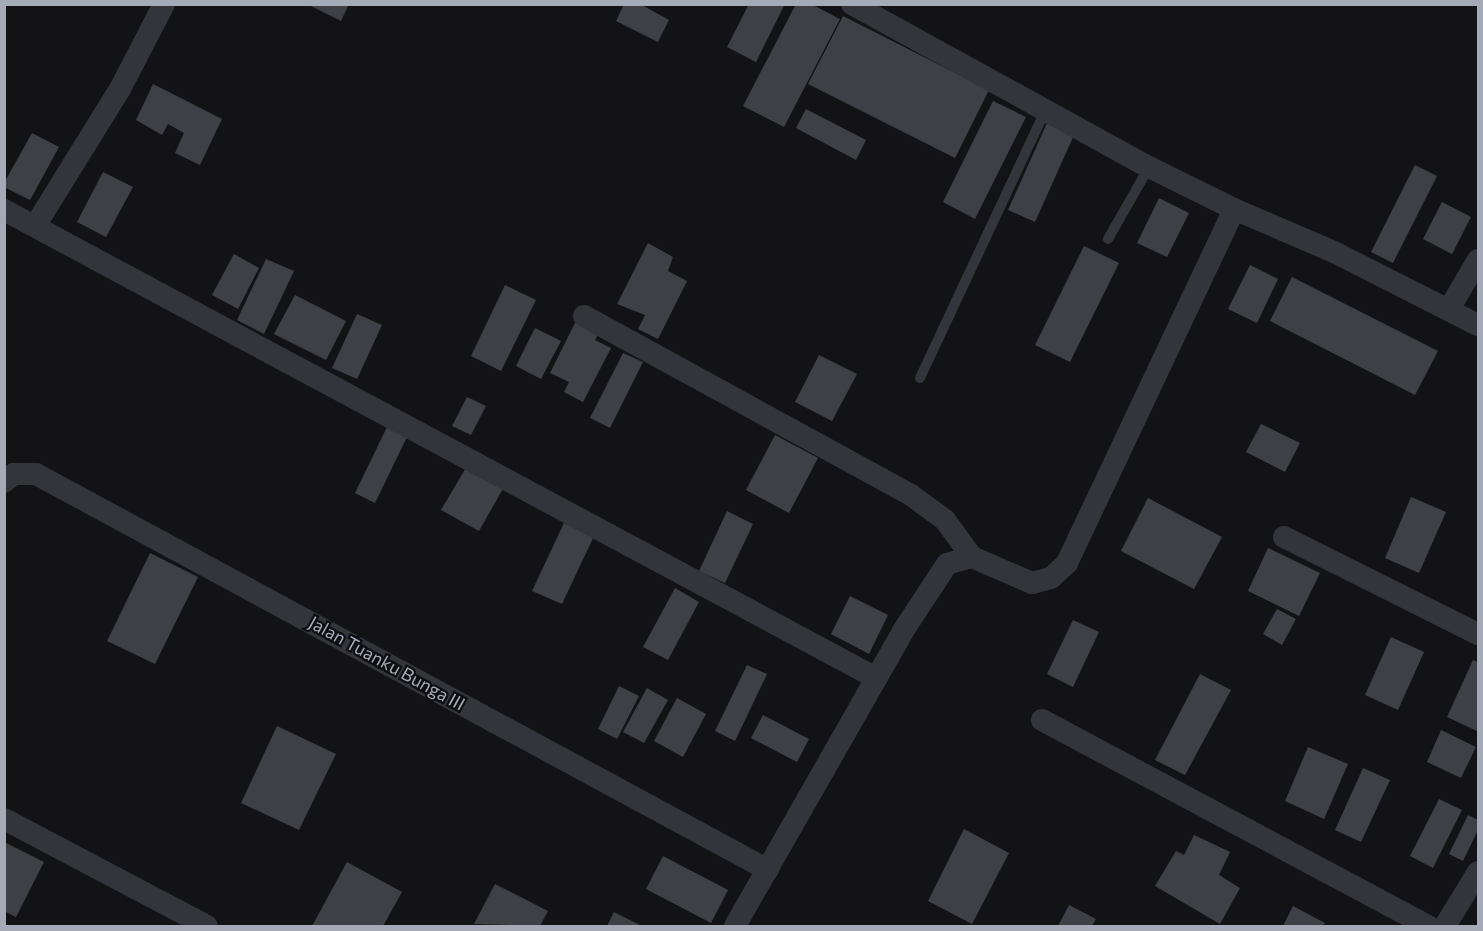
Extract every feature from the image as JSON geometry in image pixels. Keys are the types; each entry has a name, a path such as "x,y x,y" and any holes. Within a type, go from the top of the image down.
{"street":[{"path":"35,226 120,89 164,4"},
{"path":"852,4 1149,167 1234,209 1334,252 1479,325"},
{"path":"584,316 911,495 945,520 972,557 1032,583 1051,578 1067,563 1234,209"},
{"path":"4,210 876,678"},
{"path":"1449,309 1479,260"},
{"name":"Jalan Tuanku Bunga III","path":"4,482 14,474 36,474 768,870"},
{"path":"1284,537 1479,634"},
{"path":"735,927 876,678 944,567 950,561 972,557"},
{"path":"1042,720 1428,927"},
{"path":"4,819 207,927"},
{"path":"1445,927 1479,872"}],"lane":[{"path":"920,378 1045,111"},
{"path":"1108,240 1149,167"}],"building":[{"path":"307,4 349,4 341,21"},
{"path":"624,4 640,4 669,20 658,42 616,21"},
{"path":"749,4 785,4 756,62 727,47"},
{"path":"796,4 811,4 840,19 784,127 743,106"},
{"path":"843,16 989,90 955,158 808,84"},
{"path":"153,84 222,119 200,165 175,153 184,133 168,124 162,135 136,120"},
{"path":"993,101 1026,117 975,219 943,202"},
{"path":"806,109 866,140 856,160 796,128"},
{"path":"1047,123 1074,135 1035,222 1008,210"},
{"path":"32,133 59,147 30,200 4,187 4,183"},
{"path":"1415,165 1437,176 1393,263 1371,252"},
{"path":"103,172 133,187 106,237 77,222"},
{"path":"1159,198 1189,213 1167,257 1137,243"},
{"path":"1442,202 1471,217 1452,254 1423,239"},
{"path":"648,243 673,257 668,271 687,281 658,339 638,329 645,315 617,304"},
{"path":"1084,246 1119,263 1070,362 1035,345"},
{"path":"234,254 259,268 238,309 212,295"},
{"path":"266,259 294,271 264,334 237,320"},
{"path":"1250,265 1278,279 1257,323 1228,309"},
{"path":"1292,277 1438,351 1415,395 1270,321"},
{"path":"505,285 536,300 501,371 471,356"},
{"path":"295,295 346,321 326,360 274,334"},
{"path":"357,314 382,325 357,379 332,368"},
{"path":"576,321 599,332 595,340 611,348 583,402 564,392 569,382 550,373"},
{"path":"535,328 561,341 541,379 516,366"},
{"path":"623,353 643,362 610,428 590,418"},
{"path":"819,355 857,374 832,421 795,402"},
{"path":"467,397 486,406 471,435 452,426"},
{"path":"1261,424 1300,443 1285,472 1246,452"},
{"path":"387,427 407,437 375,503 355,493"},
{"path":"775,435 818,458 789,513 746,490"},
{"path":"467,466 504,487 479,531 441,510"},
{"path":"1411,497 1446,512 1419,573 1385,558"},
{"path":"1148,498 1222,537 1194,589 1121,551"},
{"path":"727,511 753,524 725,583 699,571"},
{"path":"564,523 594,536 562,604 532,591"},
{"path":"1268,548 1320,573 1299,616 1248,591"},
{"path":"150,553 198,577 155,664 107,641"},
{"path":"675,588 699,602 668,660 643,647"},
{"path":"850,596 888,615 869,654 831,634"},
{"path":"1277,609 1296,619 1282,645 1263,634"},
{"path":"1073,620 1099,632 1073,687 1047,674"},
{"path":"1391,637 1424,652 1398,710 1365,695"},
{"path":"1473,660 1478,662 1477,731 1447,717"},
{"path":"747,665 767,674 735,741 715,731"},
{"path":"1200,674 1231,690 1185,775 1155,760"},
{"path":"619,686 639,696 617,739 598,729"},
{"path":"647,688 668,700 644,743 623,732"},
{"path":"677,698 706,714 683,757 654,741"},
{"path":"763,715 809,739 797,762 751,738"},
{"path":"277,726 336,754 299,830 241,803"},
{"path":"1441,730 1476,747 1461,778 1427,762"},
{"path":"1308,747 1348,764 1324,819 1285,801"},
{"path":"1363,768 1390,780 1361,842 1335,830"},
{"path":"1439,799 1462,810 1433,868 1410,856"},
{"path":"1468,815 1478,820 1478,830 1463,861 1449,854"},
{"path":"964,829 1009,853 972,924 928,901"},
{"path":"1194,835 1230,852 1219,875 1240,888 1220,924 1155,886 1176,851 1184,855"},
{"path":"4,842 44,862 16,917 4,911"},
{"path":"663,856 728,890 711,923 646,889"},
{"path":"347,862 402,892 383,926 312,926"},
{"path":"495,884 548,911 540,926 474,924"},
{"path":"1069,905 1096,919 1092,926 1058,926"},
{"path":"1293,906 1325,923 1323,926 1283,926"},
{"path":"614,912 642,926 607,926"}]}
